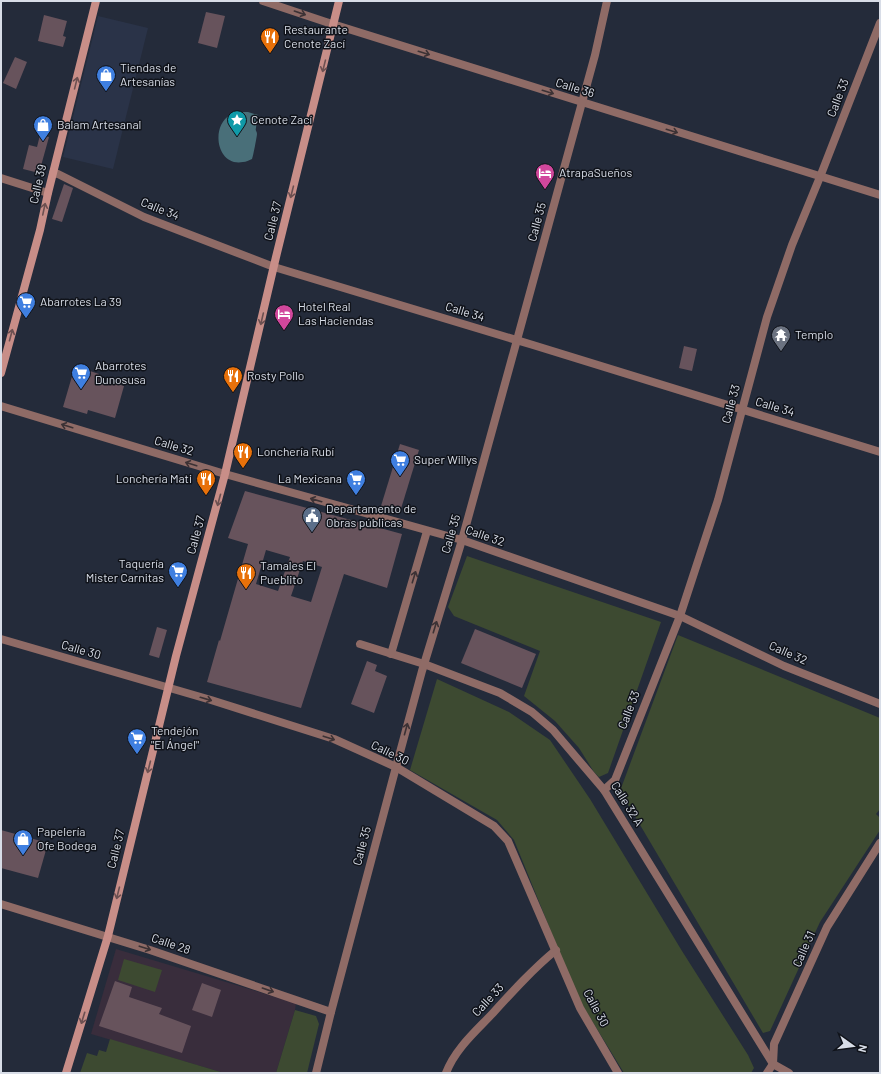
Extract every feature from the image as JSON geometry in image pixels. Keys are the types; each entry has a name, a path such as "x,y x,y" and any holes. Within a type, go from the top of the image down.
{"street":[{"name":"Calle 39","path":"1,373 40,230 96,1"},
{"name":"Calle 36","path":"263,1 334,25 880,195"},
{"name":"Calle 37","path":"66,1073 108,936 168,688 226,474 274,267 339,1"},
{"name":"Calle 35","path":"316,1073 396,767 424,664 462,540 595,55 607,1"},
{"name":"Calle 33","path":"604,790 615,780 680,616 718,500 767,317 792,245 880,23"},
{"name":"Calle 34","path":"53,173 58,174 144,217 274,267 880,452"},
{"path":"1,178 48,193"},
{"name":"Calle 32","path":"1,406 226,474 462,540 680,616 784,666 880,704"},
{"name":"Calle 35","path":"391,654 427,530"},
{"name":"Calle 30","path":"1,639 250,712 334,739 396,767 494,826 508,841 580,1008 618,1073"},
{"name":"Calle 32 A","path":"360,644 424,664 500,693 532,712 552,730 604,790 773,1064 789,1073"},
{"name":"Calle 31","path":"773,1064 774,1044 827,927 880,843"},
{"name":"Calle 28","path":"1,904 108,936 331,1012"},
{"name":"Calle 33","path":"446,1073 466,1041 535,968 556,950"},
{"path":"767,1073 773,1064"}],"shaded area":[{"name":"Tiendas de Artesanías","path":"98,16 148,28 113,169 63,157"},
{"name":"Cenote Zací","path":"248,112 258,115 256,129 257,136 252,159 244,162 234,162 227,158 222,152 219,145 218,136 224,121 231,114"},
{"path":"467,556 661,622 608,773 599,777 594,772 579,748 555,721 524,696 540,651 454,616 448,607"},
{"path":"678,635 880,718 880,809 876,814 880,818 880,830 820,922 770,1031 763,1033 620,791"},
{"path":"437,679 509,712 550,740 590,799 682,951 748,1055 754,1068 751,1073 624,1073 578,998 514,840 497,820 410,770"},
{"path":"116,949 296,1003 276,1073 224,1073 91,1034"},
{"path":"124,959 162,970 155,992 118,980"},
{"path":"295,1010 316,1016 319,1024 307,1073 276,1073"},
{"path":"110,1039 224,1073 80,1073 87,1053 97,1056 99,1050 106,1052"}],"building":[{"path":"206,12 225,16 217,48 198,43"},
{"path":"44,15 67,21 63,36 66,37 63,47 38,41"},
{"path":"15,57 27,62 16,89 3,83"},
{"path":"40,135 49,137 39,173 23,169 29,145 37,147"},
{"path":"64,184 73,188 62,222 52,219"},
{"path":"684,346 697,349 692,371 679,368"},
{"path":"75,366 99,374 98,378 124,386 115,418 88,410 87,414 63,407"},
{"name":"Super Willys","path":"400,444 419,450 400,512 381,506"},
{"path":"245,491 402,534 387,588 344,574 301,708 207,682 248,544 228,538","holes":["266,550 290,557 278,591 256,584","303,561 322,567 311,602 291,596"]},
{"path":"157,627 167,630 159,658 149,655"},
{"path":"475,629 536,654 522,688 461,663"},
{"path":"367,661 377,665 375,671 387,676 374,713 351,704"},
{"name":"Papelería Ofe Bodega","path":"1,830 48,843 38,878 1,868"},
{"path":"115,981 132,987 129,997 162,1008 159,1014 191,1026 182,1053 99,1026"},
{"path":"202,983 221,990 212,1017 192,1010"}],"place":[{"name":"Restaurante Cenote Zací","path":"270,54"},
{"name":"Tiendas de Artesanías","path":"106,92"},
{"name":"Cenote Zací","path":"237,137"},
{"name":"Balam Artesanal","path":"43,142"},
{"name":"AtrapaSueños","path":"545,190"},
{"name":"Abarrotes La 39","path":"26,319"},
{"name":"Hotel Real Las Haciendas","path":"284,331"},
{"name":"Templo","path":"781,352"},
{"name":"Abarrotes Dunosusa","path":"81,390"},
{"name":"Rosty Pollo","path":"233,393"},
{"name":"Lonchería Rubí","path":"243,469"},
{"name":"Super Willys","path":"400,477"},
{"name":"Lonchería Mati","path":"206,496"},
{"name":"La Mexicana","path":"356,496"},
{"name":"Departamento de Obras públicas","path":"312,533"},
{"name":"Taquería Mister Carnitas","path":"178,588"},
{"name":"Tamales El Pueblito","path":"246,590"},
{"name":"Tendejón \"El Ángel\"","path":"137,755"},
{"name":"Papelería Ofe Bodega","path":"23,856"}]}
